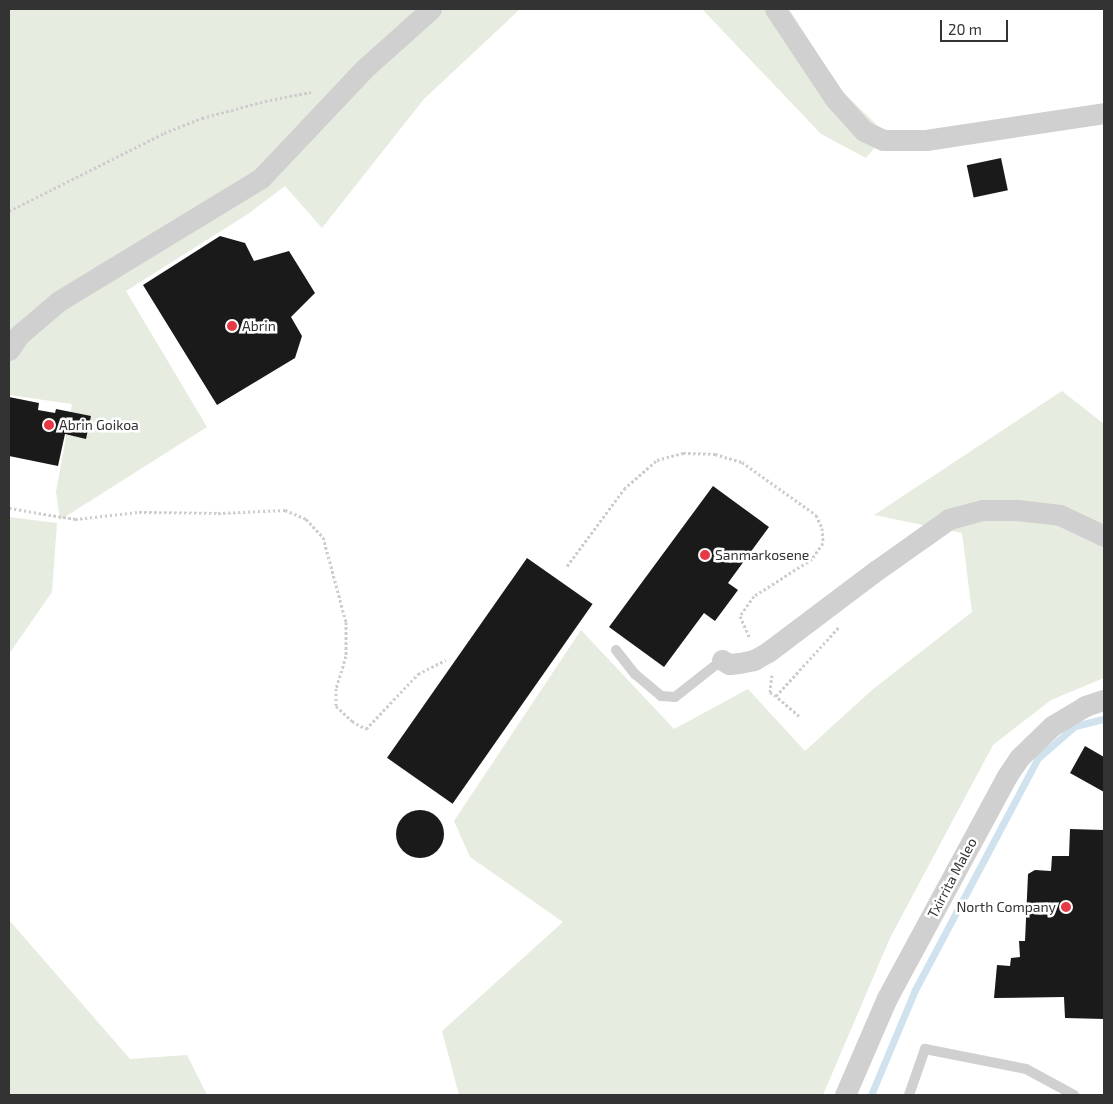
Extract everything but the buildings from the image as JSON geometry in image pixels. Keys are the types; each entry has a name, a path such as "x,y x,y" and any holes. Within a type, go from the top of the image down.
{"street":[{"path":"9,350 19,335 59,301 261,178 364,69 431,9"},
{"path":"775,9 834,99 864,131 883,140 926,140 1104,113"},
{"path":"722,660 729,664 754,660 781,643 949,519 983,510 1017,510 1060,515 1104,536"},
{"name":"Txirrita Maleo","path":"845,1095 887,998 1007,776 1025,752 1052,726 1086,706 1104,700"}],"lane":[{"path":"616,650 635,674 661,696 675,698 722,660"},
{"path":"909,1095 925,1050 1026,1069 1074,1095"}],"path":[{"path":"9,211 164,132 202,118 265,101 316,92"},
{"path":"567,566 624,489 657,460 683,453 691,453 715,454 742,462 816,515 822,528 823,543 812,559 754,596 740,616 752,643"},
{"path":"9,508 75,519 140,512 218,513 285,510 306,519 323,537 346,622 346,656 336,688 336,706 352,721 366,729 418,674 446,660"},
{"path":"776,696 839,628 840,621 829,606"},
{"path":"773,672 770,692 799,716"}],"shaded area":[{"path":"9,9 520,9 424,99 322,228 285,186 248,214 126,291 207,427 60,520 56,492 72,404 9,395"},
{"path":"702,9 789,9 841,90 886,134 866,158 821,134"},
{"path":"1062,391 1104,424 1104,678 1051,700 993,745 890,938 823,1095 459,1095 442,1031 563,922 470,857 454,821 581,630 674,729 748,689 805,751 872,690 972,612 962,533 874,515"},
{"path":"9,517 57,523 52,592 9,654"},
{"path":"9,920 130,1059 187,1055 207,1095 9,1095"}],"waterway":[{"path":"871,1095 915,990 1038,758 1075,726 1104,719"}],"place":[{"name":"Abrin","path":"232,326"},
{"name":"Abrin Goikoa","path":"49,425"},
{"name":"Sanmarkosene","path":"705,555"},
{"name":"North Company","path":"1066,907"}]}
